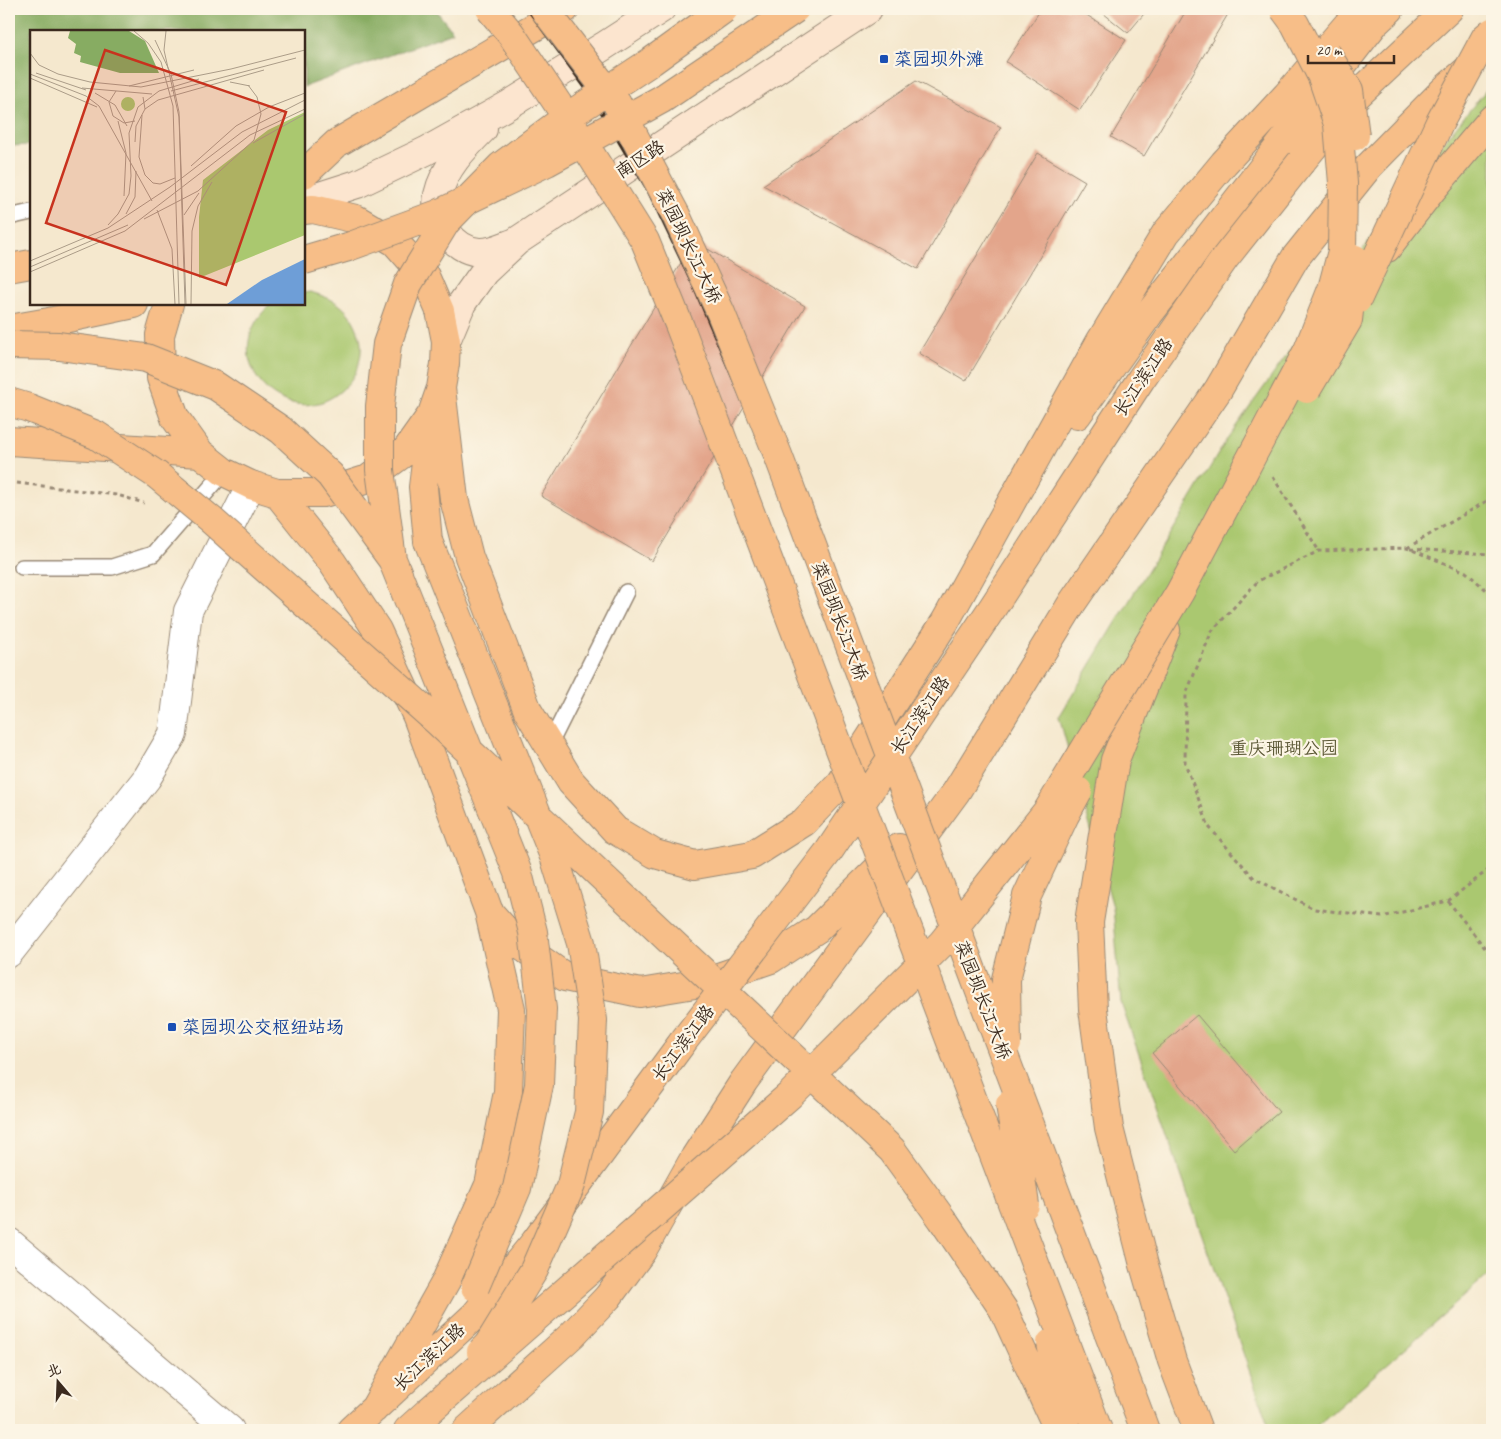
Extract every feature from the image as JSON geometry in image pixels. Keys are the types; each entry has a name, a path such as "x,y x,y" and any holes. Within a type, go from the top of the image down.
{"main road":[{"path":"490,9 511,34 576,131 645,242 683,336 1098,1430"},
{"name":"菜园坝长江大桥","path":"544,9 616,102 676,214 721,313 778,455 1145,1430"},
{"path":"305,173 337,143 565,9"},
{"path":"305,202 357,184 426,151 510,104 661,9"},
{"path":"392,560 380,470 380,406 387,344 408,284 446,222 501,166 567,117 652,61 724,9"},
{"path":"305,260 348,247 438,214 547,162 662,99 795,9"},
{"name":"南区路","path":"446,341 462,303 484,272 517,241 868,9"},
{"path":"408,1430 790,1095 942,943 1048,810 1180,592 1308,350 1332,289 1342,251 1342,183 1338,124 1322,78 1295,24 1284,9"},
{"path":"1300,9 1349,90 1358,154 1360,209 1348,320"},
{"path":"441,388 454,498 469,557 528,711 571,782 615,830 655,854 695,865 752,855 804,822 841,783 945,622 1100,342 1166,233 1224,163 1287,95 1361,9"},
{"path":"995,530 1149,314 1375,23 1390,9"},
{"name":"长江滨江路","path":"374,1409 481,1308 535,1242 682,1043 829,851 987,615 1146,371 1224,258 1352,100 1449,9"},
{"path":"1068,1430 1023,1194 1008,1086 1006,979 1027,896 1065,815 1198,577 1348,320 1440,122 1485,38 1492,32"},
{"path":"467,1430 572,1335 608,1297 642,1251 695,1157 744,1082 956,792 1072,603 1218,390 1295,258 1369,166 1444,90 1492,49"},
{"path":"510,104 460,152 445,175 438,197 440,220 450,238 462,246 479,252 494,250 517,241"},
{"path":"1308,350 1431,191 1492,119"},
{"path":"1431,191 1492,139"},
{"path":"305,210 312,209 356,219 395,242 425,276 440,311 446,341 445,364 441,388 432,414 423,487 428,541 555,859 581,943 593,1020 589,1112 571,1185 534,1270 488,1345 429,1411"},
{"path":"9,268 30,264"},
{"path":"9,329 129,305"},
{"path":"169,305 160,335 161,378 175,418 200,453 224,472 250,485 278,493 324,493 368,479 405,452 432,414"},
{"path":"9,345 59,346 146,358 216,386 282,430 330,475 392,560 518,873 534,942 542,1009 539,1085 517,1188 475,1287 436,1341 374,1409 351,1430"},
{"path":"9,402 96,435 157,475 210,519 438,722 892,1150 942,1219 1003,1309 1058,1430"},
{"path":"9,441 200,453"},
{"path":"278,493 332,562 377,630 417,717 489,912 511,1009 508,1092 489,1185 446,1281 374,1409"},
{"path":"1180,592 1115,760 1089,922 1093,1010 1109,1128 1144,1265 1172,1361 1198,1430"},
{"path":"489,912 516,942 565,977 640,993 701,983 771,959 817,929 956,792"}],"street":[{"path":"9,953 147,778 173,734 188,611 250,485"},
{"path":"9,1242 230,1430"}],"lane":[{"path":"9,217 30,212"},
{"path":"22,567 112,567 153,554 224,472"},
{"path":"549,746 626,592"}],"path":[{"path":"9,482 117,495 186,516"},
{"path":"1407,548 1492,498"},
{"path":"1407,548 1466,572 1492,595"},
{"path":"1492,554 1407,548 1319,551 1258,581 1212,631 1186,694 1185,763 1209,827 1254,878 1314,910 1382,917 1448,900 1492,867"},
{"path":"1448,900 1492,957"}],"green space":[{"path":"9,9 435,9 453,32 305,87 305,30 30,30 30,145 9,146"},
{"name":"重庆珊瑚公园","path":"1492,83 1492,1272 1312,1430 1270,1430 1121,1003 1113,907 1059,717 1229,436 1414,178"},
{"path":"310,292 327,298 341,306 351,317 355,325 361,346 360,358 350,381 329,399 307,405 285,401 267,389 254,371 248,350 253,327 270,305 305,305 305,293"}],"building":[{"path":"1041,9 1077,9 1126,40 1080,110 1006,62"},
{"path":"1098,9 1148,9 1128,33"},
{"path":"1187,9 1231,9 1144,156 1111,137"},
{"path":"916,81 1001,127 918,269 763,185"},
{"path":"1038,153 1085,181 966,381 919,353"},
{"path":"694,241 805,306 652,561 541,496"},
{"path":"1197,1015 1279,1112 1234,1150 1152,1053"}],"railway":[{"path":"528,9 594,99 648,190 693,284 761,443 1134,1430"},
{"path":"550,9 612,98 662,185 707,270 775,436 1151,1430"}],"place":[{"name":"菜园坝外滩","path":"884,59"},
{"name":"菜园坝公交枢纽站场","path":"172,1027"}]}
